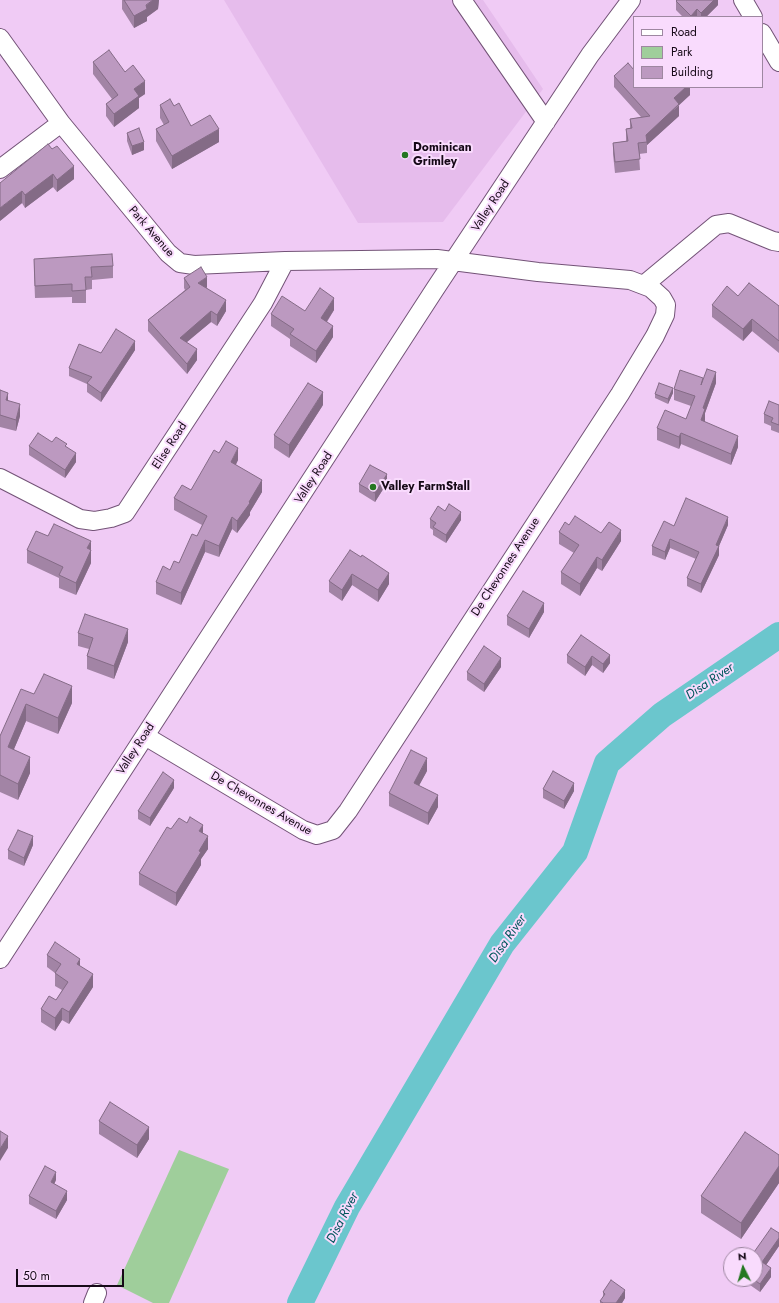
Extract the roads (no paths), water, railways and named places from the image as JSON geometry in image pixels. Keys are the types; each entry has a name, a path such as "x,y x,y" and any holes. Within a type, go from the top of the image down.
{"street":[{"path":"462,0 546,122"},
{"name":"Valley Road","path":"0,959 590,55 632,0"},
{"path":"743,0 751,16"},
{"path":"763,35 779,62"},
{"name":"Park Avenue","path":"0,38 61,122 175,260 194,265 285,261 436,259 455,261"},
{"path":"0,169 61,122"},
{"path":"645,284 716,225 729,223 779,242"},
{"name":"Elise Road","path":"0,478 80,519 98,520 119,516 125,513 149,479 263,304 285,261"},
{"name":"De Chevonnes Avenue","path":"145,736 312,834 326,834 336,828 620,394 655,336 665,315 666,305 658,293 645,284 614,278 545,273 455,261"}],"waterway":[{"name":"Disa River","path":"300,1303 347,1207 502,944 575,852 607,763 662,715 779,635"}],"place":[{"name":"Dominican Grimley","path":"405,155"},
{"name":"Valley FarmStall","path":"373,487"}]}
